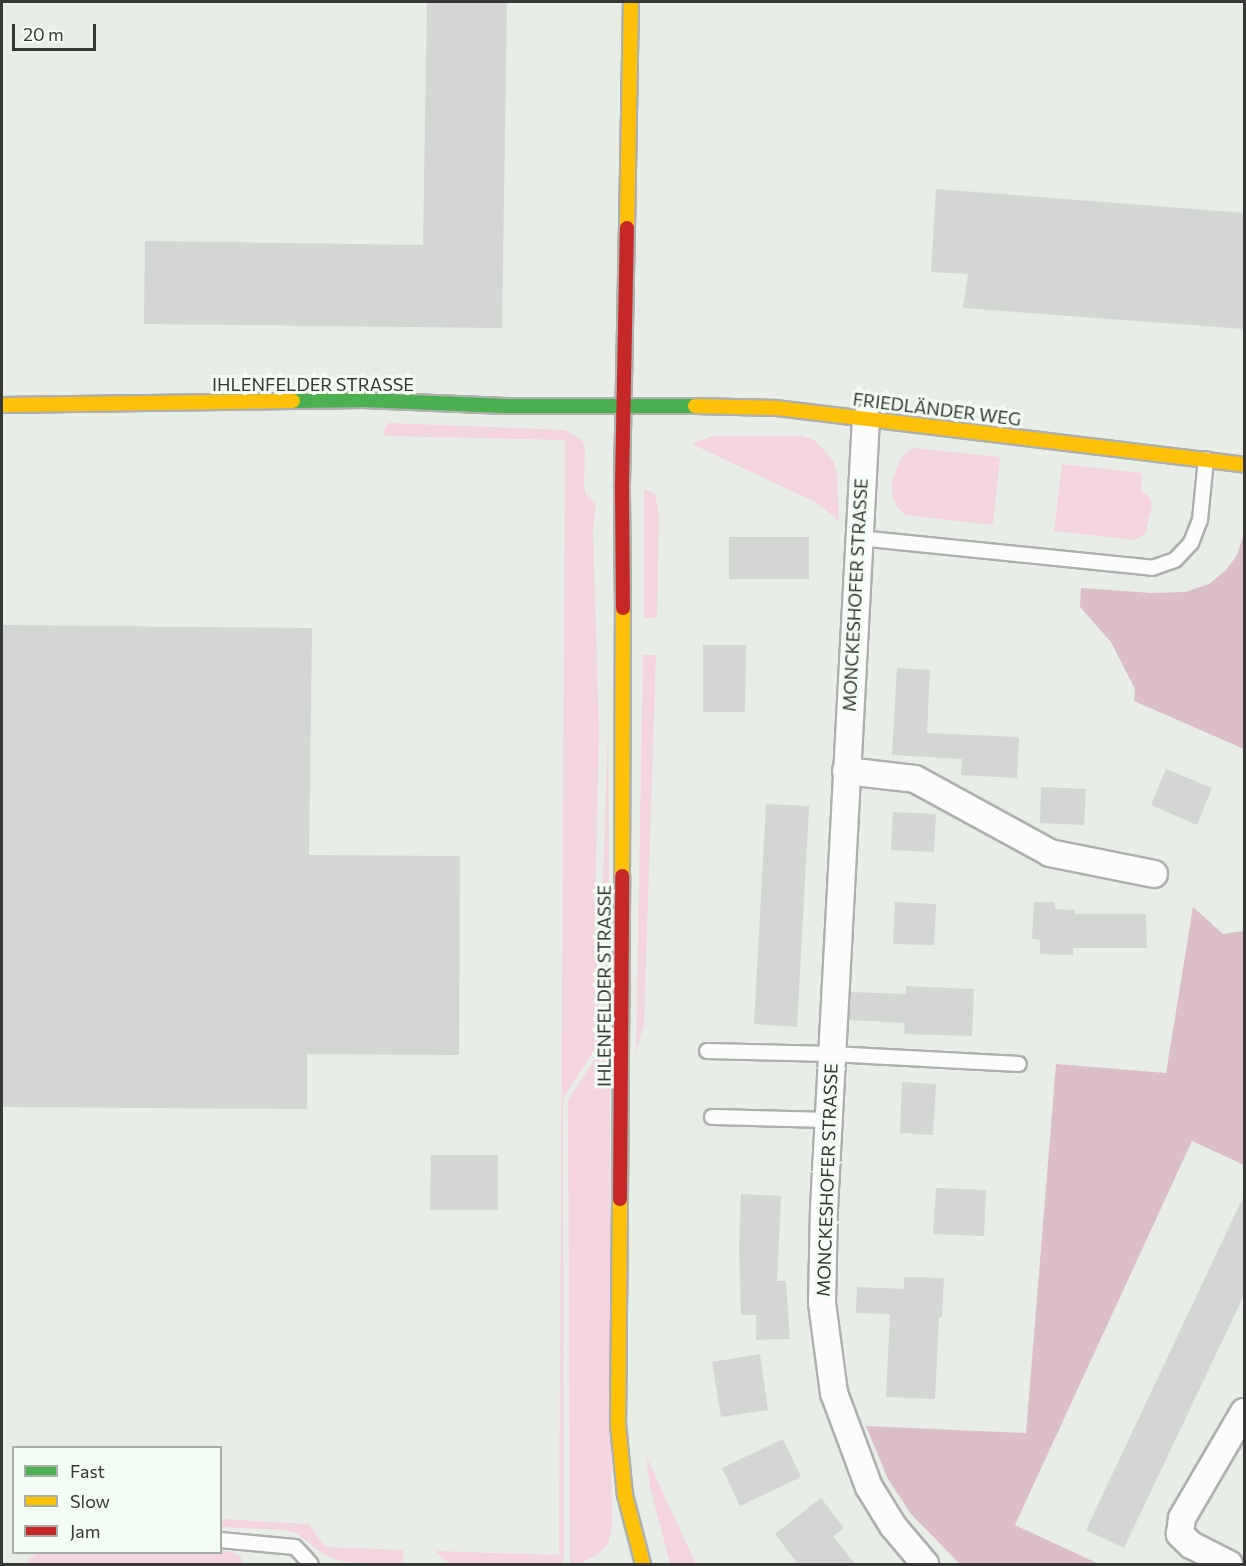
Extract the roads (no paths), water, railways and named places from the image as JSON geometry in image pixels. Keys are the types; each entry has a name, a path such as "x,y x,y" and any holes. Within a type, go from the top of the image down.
{"main road":[{"name":"IHLENFELDER STRASSE","path":"631,2 624,405 618,1424 625,1495 643,1564"},
{"name":"IHLENFELDER STRASSE","path":"2,405 364,400 506,406 624,405"},
{"name":"FRIEDLÄNDER WEG","path":"624,405 776,408 1245,465"}],"street":[{"name":"MONCKESHOFER STRASSE","path":"866,418 846,771 822,1303 834,1393 869,1486 893,1526 925,1564"},
{"path":"846,771 915,779 1050,853 1154,874"},
{"path":"1229,1564 1191,1545 1180,1534 1182,1518 1245,1412"}],"lane":[{"path":"859,538 1152,568 1175,560 1191,543 1200,520 1206,459"},
{"path":"707,1052 832,1054 1019,1064"},
{"path":"712,1117 829,1120"},
{"path":"222,1540 295,1547 311,1564"}]}
